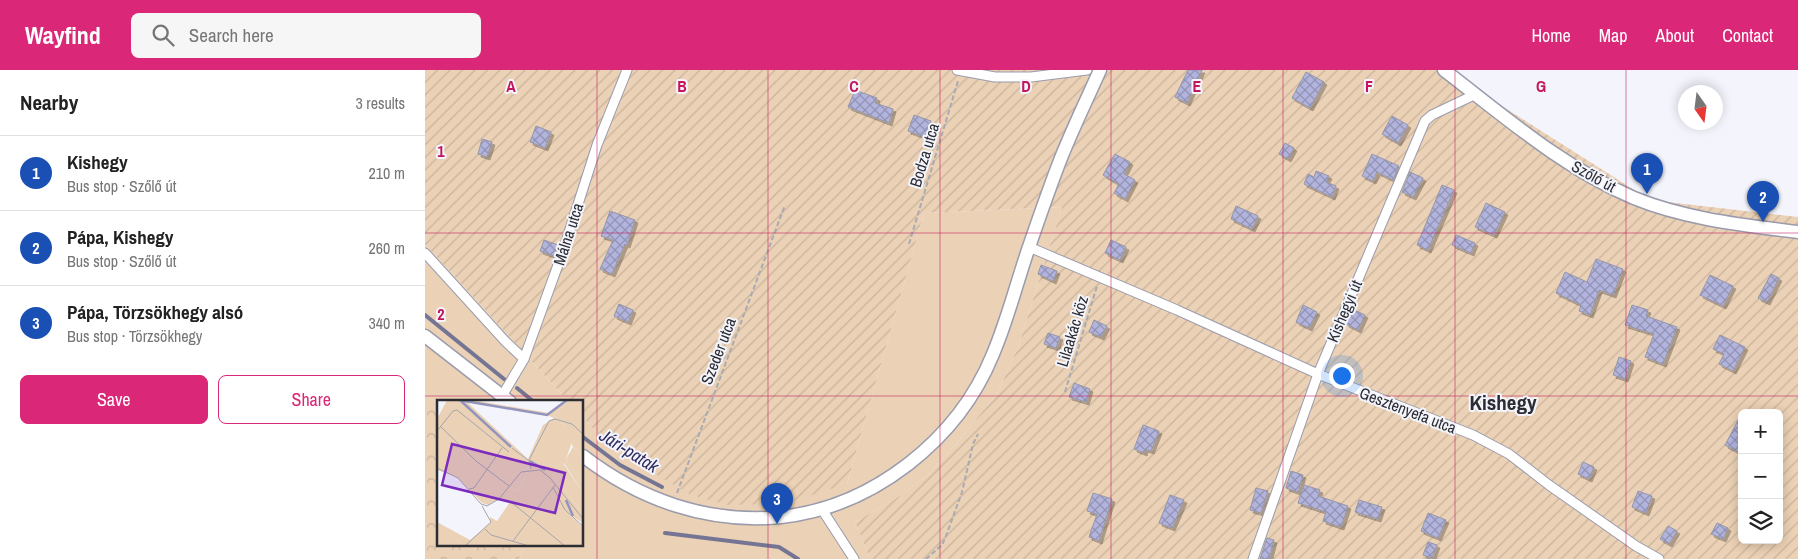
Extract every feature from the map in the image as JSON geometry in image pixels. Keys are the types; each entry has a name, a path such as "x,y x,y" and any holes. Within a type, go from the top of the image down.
{"main road":[{"path":"584,457 616,478 656,499 672,505 701,513 749,518 789,516 821,508 854,497 906,468 950,424 979,383 993,356 1061,158 1100,70"},
{"name":"Szőlő út","path":"1444,70 1530,136 1579,170 1633,197 1699,217 1798,232"},
{"path":"425,336 506,399"}],"street":[{"name":"Málna utca","path":"506,399 524,359 563,251 597,145 627,70"},
{"path":"959,71 995,77 1031,77 1087,70"},
{"name":"Kishegyi út","path":"1253,559 1317,374 1425,121 1440,111 1476,94"},
{"name":"Gesztenyefa utca","path":"1029,247 1100,276 1317,374 1473,436 1509,454 1628,541 1659,559"},
{"path":"425,253 505,341 524,359"},
{"path":"821,508 854,559"}],"path":[{"name":"Bodza utca","path":"909,244 959,71"},
{"name":"Szeder utca","path":"672,505 785,205"},
{"name":"Lilaakác köz","path":"1065,392 1100,276"},
{"path":"925,559 942,545 946,536 961,492 973,444 978,434"}],"green space":[{"path":"425,70 1445,70 1650,200 1798,217 1798,559 870,559 855,522 895,499 927,476 957,443 998,392 1018,347 1062,207 924,213 847,484 782,504 728,505 691,495 640,465 601,438 584,418 584,400 567,400 425,244"},
{"path":"1062,207 1018,347 998,392 957,443 927,476 895,499 855,522 870,559 519,559 525,546 584,546 584,418 601,438 847,484 924,213"},
{"path":"425,244 567,400 437,400 437,403 425,394"},
{"path":"425,394 437,403 437,546 525,546 519,559 425,559"}],"building":[{"path":"1188,70 1202,70 1187,103 1175,97"},
{"path":"1306,72 1324,82 1310,108 1292,98"},
{"path":"855,90 877,98 875,103 893,109 889,123 848,107"},
{"path":"914,115 931,121 925,137 908,131"},
{"path":"1392,116 1408,125 1398,143 1382,134"},
{"path":"536,126 551,132 545,148 530,142"},
{"path":"482,139 492,142 487,157 478,154"},
{"path":"1285,143 1294,148 1288,159 1279,154"},
{"path":"1115,154 1130,162 1124,174 1135,180 1125,199 1114,193 1119,184 1103,175"},
{"path":"1372,154 1399,166 1393,180 1377,172 1373,181 1362,176"},
{"path":"1316,171 1329,176 1326,182 1336,186 1332,197 1304,184 1308,174 1314,177"},
{"path":"1410,172 1423,178 1413,197 1402,192"},
{"path":"1442,185 1454,190 1428,250 1417,245"},
{"path":"1486,203 1505,212 1494,235 1475,227"},
{"path":"1236,206 1258,216 1252,229 1231,219"},
{"path":"610,211 635,220 627,245 625,244 612,274 600,269 613,240 601,236"},
{"path":"1456,235 1475,243 1471,253 1452,245"},
{"path":"544,240 558,245 554,256 540,251"},
{"path":"1111,240 1126,247 1120,260 1105,253"},
{"path":"1596,259 1623,269 1613,295 1599,290 1590,315 1579,311 1581,305 1556,293 1565,272 1587,282"},
{"path":"1041,265 1057,271 1053,281 1038,274"},
{"path":"1771,274 1779,278 1767,302 1758,298"},
{"path":"1710,275 1733,286 1723,306 1700,295"},
{"path":"619,304 633,310 628,322 614,316"},
{"path":"1303,305 1317,312 1309,328 1296,322"},
{"path":"1632,305 1648,310 1646,316 1677,327 1663,364 1645,357 1654,334 1625,325"},
{"path":"1352,309 1365,315 1358,330 1346,324"},
{"path":"1094,320 1107,326 1101,337 1089,332"},
{"path":"1048,333 1060,337 1056,348 1044,344"},
{"path":"1720,335 1745,347 1733,371 1719,364 1724,354 1713,349"},
{"path":"1619,357 1631,361 1625,379 1613,375"},
{"path":"1074,383 1090,389 1086,402 1069,397"},
{"path":"1738,421 1738,452 1725,445"},
{"path":"1143,425 1159,431 1151,451 1145,449 1144,453 1134,449"},
{"path":"1583,462 1594,467 1589,479 1578,474"},
{"path":"1291,471 1303,475 1298,492 1286,488"},
{"path":"1304,485 1320,490 1318,496 1348,506 1341,527 1323,521 1326,512 1298,503"},
{"path":"1256,488 1268,491 1261,513 1250,510"},
{"path":"1638,491 1652,496 1646,513 1632,507"},
{"path":"1093,493 1112,499 1099,541 1089,537 1097,514 1087,511"},
{"path":"1170,495 1184,500 1172,528 1159,523"},
{"path":"1359,500 1382,507 1378,519 1355,512"},
{"path":"1428,513 1446,520 1438,538 1421,531"},
{"path":"1717,523 1728,528 1723,539 1711,534"},
{"path":"1668,526 1677,531 1669,544 1660,539"},
{"path":"1267,538 1274,540 1269,559 1260,559"},
{"path":"1428,542 1437,545 1432,558 1423,555"}],"waterway":[{"name":"Jári-patak","path":"425,315 504,379"},
{"name":"Jári-patak","path":"517,388 532,400"},
{"name":"Jári-patak","path":"584,438 620,465 662,487"},
{"name":"Jári-patak","path":"665,533 779,547 798,559"}],"place":[{"name":"Kishegy","path":"1647,194"},
{"name":"Pápa, Kishegy","path":"1763,222"},
{"name":"Pápa, Törzsökhegy alsó","path":"777,524"}],"district":[{"name":"Kishegy","path":"1503,403"}]}
